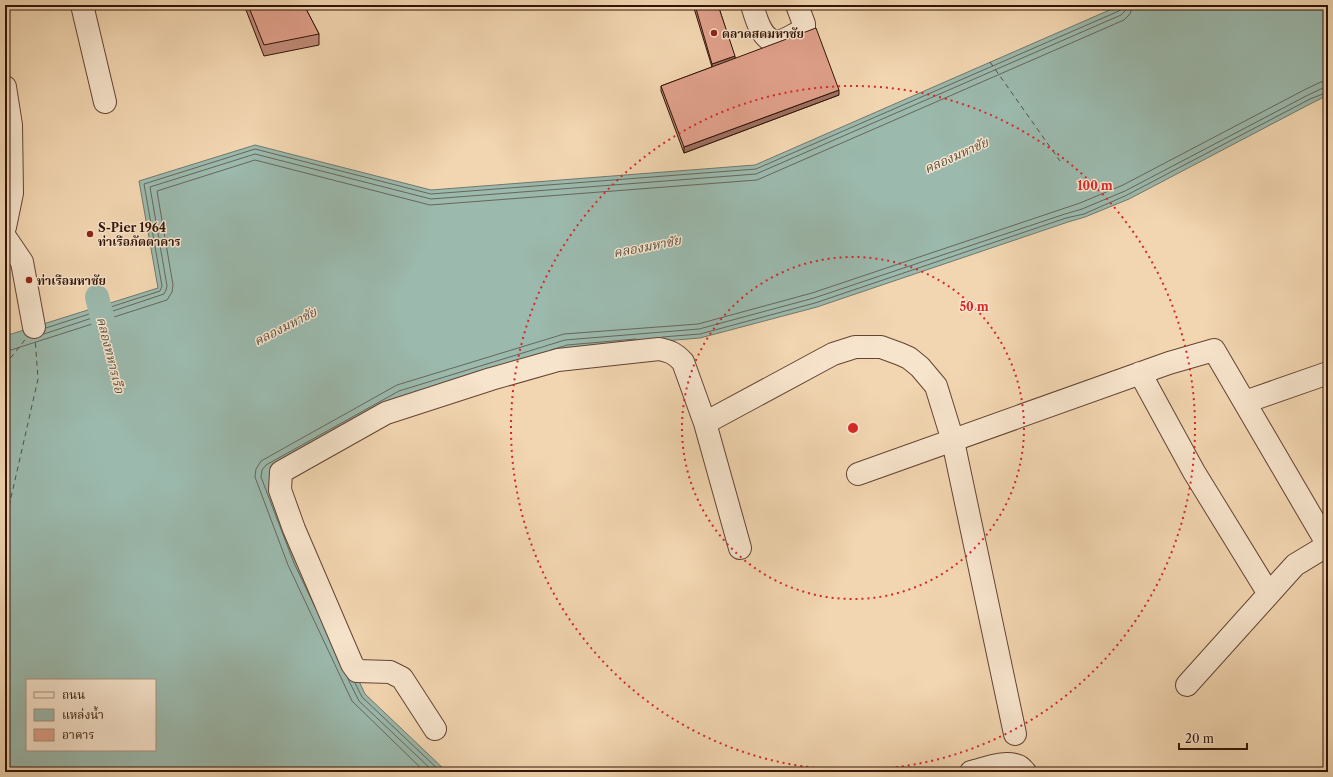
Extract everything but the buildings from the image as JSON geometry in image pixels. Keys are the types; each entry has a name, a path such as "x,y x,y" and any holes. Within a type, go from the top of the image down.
{"street":[{"path":"82,5 105,102"},
{"path":"752,5 762,31 769,38 775,41 782,41 804,30 804,24 797,5"},
{"path":"5,87 11,125 12,193 5,227"},
{"path":"5,237 22,262 34,327"},
{"path":"705,423 833,354 855,347 881,347 909,358 920,367 936,386 953,440 1015,734"},
{"path":"435,729 402,678 390,672 357,671 352,664 294,529 280,490 281,472 386,413 491,379 558,360 659,349 672,352 683,362 705,423 740,548"},
{"path":"858,474 1140,373 1214,350 1328,545 1295,565 1188,685"},
{"path":"1140,373 1194,472 1269,594"},
{"path":"1245,402 1328,373"},
{"path":"970,772 1002,764 1019,766 1025,772"}],"water":[{"name":"คลองมหาชัย","path":"1121,5 1328,5 1328,95 1129,199 1085,217 817,307 700,338 568,349 351,427 270,473 302,559 365,694 447,772 5,772 5,336 158,288 139,181 255,145 431,190 755,165"}],"waterway":[{"name":"คลองทหารเรือ","path":"97,297 107,337"}],"ferry route":[{"path":"990,62 1060,161"},
{"path":"5,365 28,336"},
{"path":"5,524 38,379 35,337"}],"place":[{"name":"ตลาดสดมหาชัย","path":"714,33"},
{"name":"S-Pier 1964 ท่าเรือภัตตาคาร","path":"90,234"},
{"name":"ท่าเรือมหาชัย","path":"29,280"}]}
